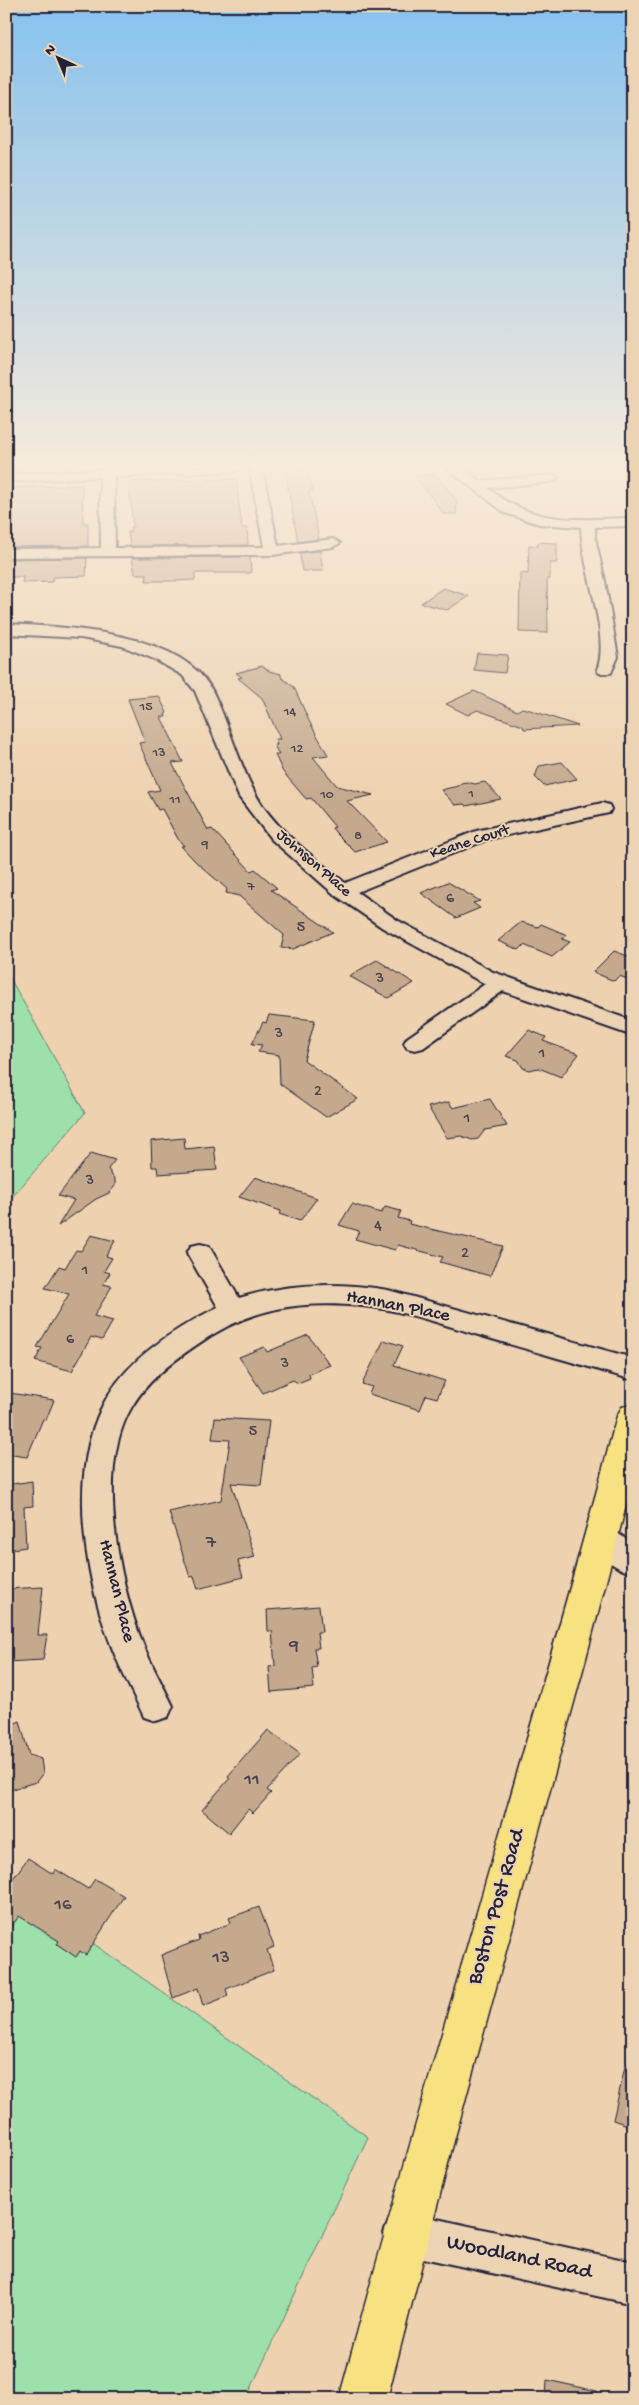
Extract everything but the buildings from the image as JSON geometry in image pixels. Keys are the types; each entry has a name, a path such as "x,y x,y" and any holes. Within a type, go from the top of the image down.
{"main road":[{"name":"Boston Post Road","path":"363,2399 405,2233 617,1550 633,1416"}],"street":[{"path":"598,579 610,657 604,670"},
{"name":"Johnson Place","path":"6,629 81,633 126,642 160,656 188,672 203,690 248,797 278,835 342,891 390,924 484,978 633,1029"},
{"name":"Keane Court","path":"342,891 483,835 602,809"},
{"path":"415,1043 499,984"},
{"path":"200,1253 234,1312"},
{"name":"Hannan Place","path":"156,1706 124,1635 102,1548 98,1485 105,1438 120,1402 148,1368 174,1346 209,1324 243,1307 317,1294 363,1296 424,1310 633,1369"},
{"name":"Woodland Road","path":"405,2233 633,2283"}],"green space":[{"path":"6,971 85,1113 6,1204"},
{"path":"6,1882 368,2137 246,2399 6,2399"}]}
